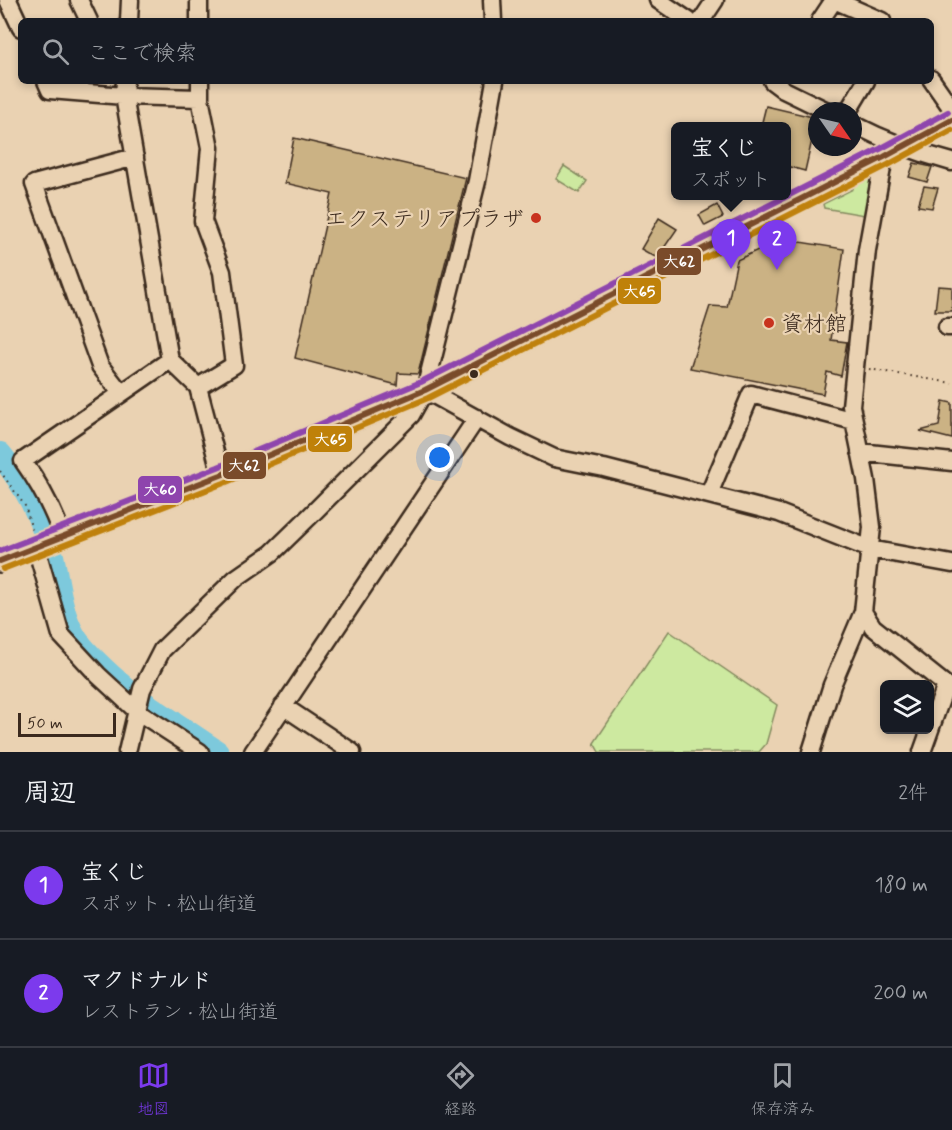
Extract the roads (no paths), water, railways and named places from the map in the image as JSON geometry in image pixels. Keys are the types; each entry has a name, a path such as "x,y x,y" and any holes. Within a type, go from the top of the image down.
{"main road":[{"path":"0,561 220,475 425,390 884,157 952,120"}],"street":[{"path":"8,0 18,22"},
{"path":"79,0 88,18"},
{"path":"129,18 130,0"},
{"path":"199,0 200,18"},
{"path":"492,0 493,18"},
{"path":"658,0 685,18"},
{"path":"703,18 715,0"},
{"path":"822,18 834,0 875,18"},
{"path":"934,83 952,109"},
{"path":"48,84 51,90 200,89 210,148 203,221 222,272 234,365 198,387"},
{"path":"127,752 142,689 162,650 236,578 272,553 309,518 411,415 425,390 477,181 494,84"},
{"path":"780,84 811,102"},
{"path":"853,102 864,84"},
{"path":"125,88 170,360 198,387 220,475"},
{"path":"862,128 903,146 952,162"},
{"path":"121,393 100,366 34,184 135,157"},
{"path":"811,752 832,686 863,612 872,527 851,406 867,250 884,157"},
{"path":"170,360 23,461 42,488 54,511 49,542 61,635 98,675 137,711 200,752"},
{"path":"425,390 510,437 554,458 604,468 779,513 870,549 952,564"},
{"path":"709,494 751,394 854,421"},
{"path":"253,752 477,418"},
{"path":"860,452 952,462"},
{"path":"863,612 873,627 949,687 922,752"},
{"path":"283,706 352,752"}],"waterway":[{"path":"0,454 18,478 38,514 52,556 62,607 69,627 93,659 132,695"},
{"path":"144,703 217,752"}],"place":[{"name":"エクステリアプラザ","path":"536,218"},
{"name":"宝くじ","path":"731,269"},
{"name":"マクドナルド","path":"777,270"},
{"name":"資材館","path":"769,323"}]}
